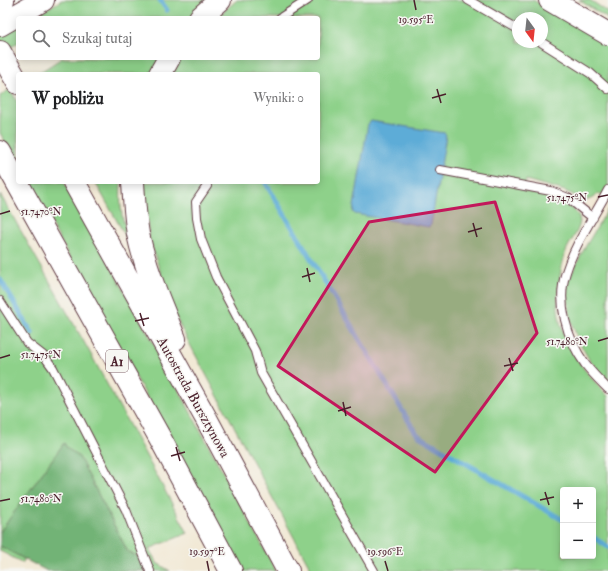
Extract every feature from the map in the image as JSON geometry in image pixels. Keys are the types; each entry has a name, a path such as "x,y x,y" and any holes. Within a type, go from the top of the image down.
{"highway":[{"path":"0,25 43,0"},
{"path":"202,16 220,0"},
{"path":"550,0 608,34"},
{"path":"566,0 608,29"},
{"path":"0,52 16,80"},
{"path":"161,72 168,60"},
{"name":"A1","path":"0,152 16,181"},
{"name":"A1","path":"18,184 156,431 232,571"},
{"name":"Autostrada Bursztynowa","path":"75,184 207,420 288,571"},
{"path":"133,184 136,221 143,253 152,281 207,420"}],"lane":[{"path":"283,16 308,0"},
{"path":"468,0 512,25"},
{"path":"548,46 590,73 608,89"},
{"path":"440,170 551,191 568,198 593,218"},
{"path":"207,186 196,202 197,218 201,239 216,277 235,315 252,344 261,372 374,571"},
{"path":"608,190 575,249 562,286 562,299 566,322 574,347 586,364 608,389"},
{"path":"0,301 27,343 45,358 53,368 126,510 150,571"}],"highlighted area":[{"path":"495,202 537,333 435,472 278,366 369,222"}],"green space":[{"path":"62,0 208,0 192,16 34,16"},
{"path":"237,0 533,0 578,25 608,44 608,199 598,193 590,199 584,200 565,191 526,180 524,191 565,203 577,213 580,221 578,230 565,254 560,277 558,297 559,315 563,332 570,348 592,379 608,396 608,571 312,571 174,313 149,238 143,184 320,184 320,72 173,72 180,60 320,60 320,16 218,16"},
{"path":"579,0 590,0 608,12 608,19"},
{"path":"16,27 16,44 0,53 0,36"},
{"path":"59,60 161,60 153,72 40,72"},
{"path":"10,89 16,100 16,161 0,133 0,96"},
{"path":"29,184 65,184 160,355 276,571 243,571"},
{"path":"96,184 121,184 121,208 123,221 128,234 126,237"},
{"path":"0,194 88,349 188,533 149,549 157,563 170,571 145,571 140,557 128,552 79,457 67,448 64,443 0,532"},
{"path":"608,209 608,381 590,361 579,342 570,319 567,293 568,281 584,249"},
{"path":"64,443 67,448 79,457 128,552 140,557 145,571 47,571 0,546 0,532"},
{"path":"0,546 24,559 23,563 0,551"}],"water":[{"path":"371,121 445,133 446,136 431,225 429,227 355,214 353,212 368,124"}],"waterway":[{"path":"160,0 167,10"},
{"path":"266,184 419,436 560,518"},
{"path":"0,279 32,333"},
{"path":"596,539 608,547"}]}
